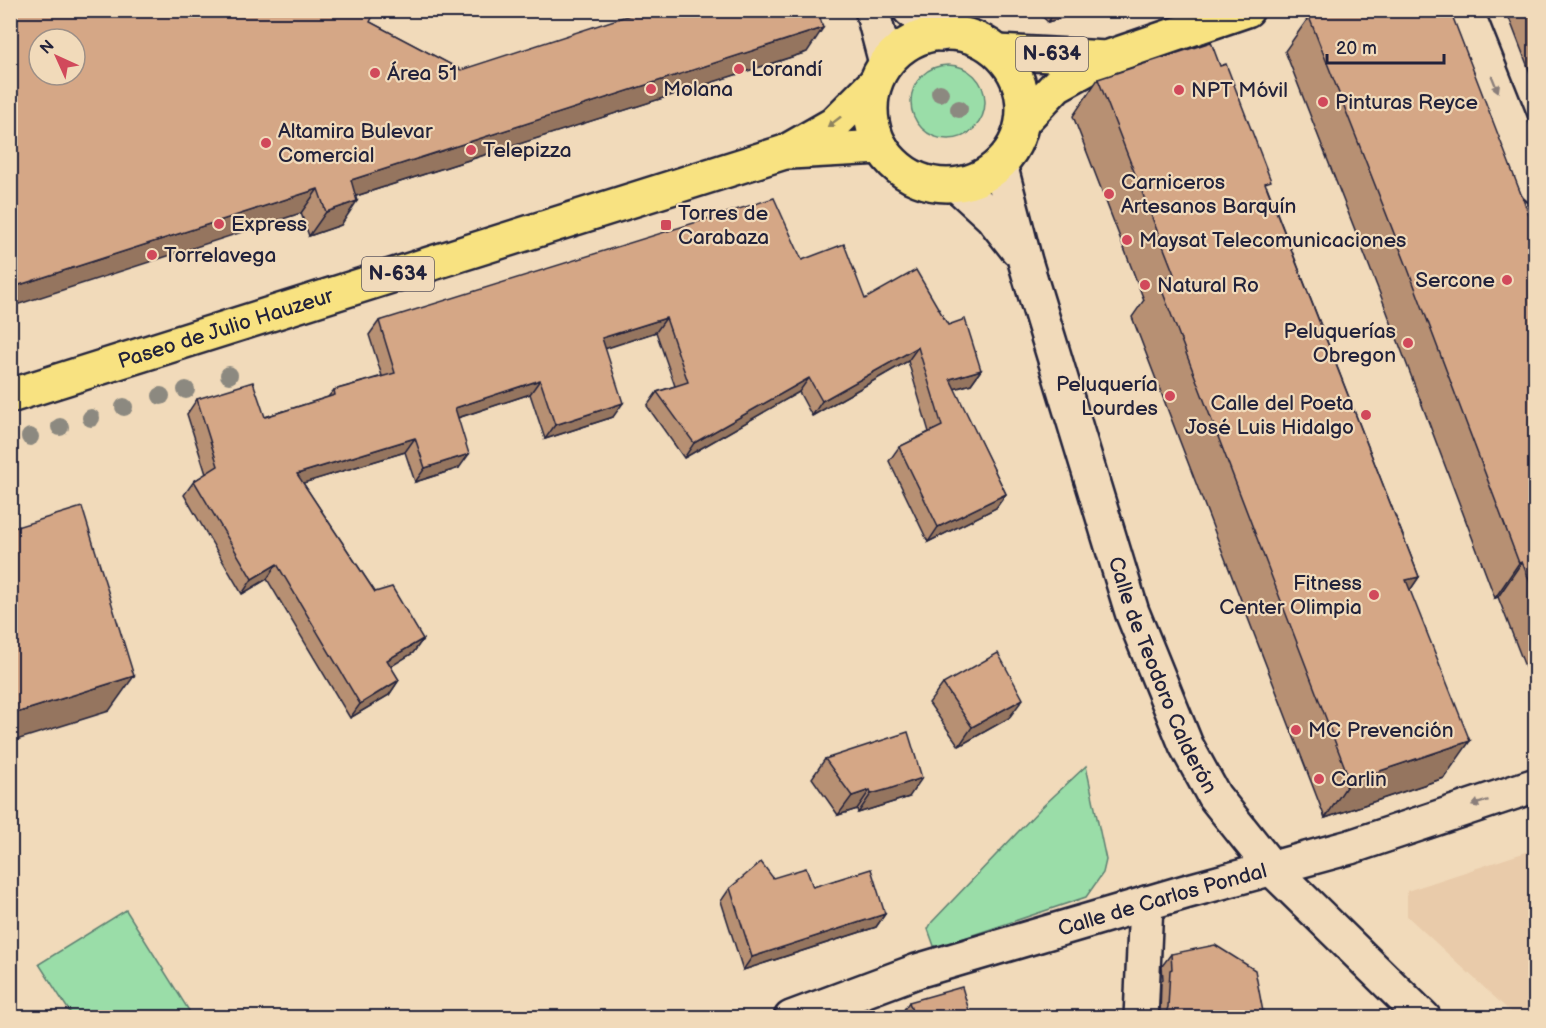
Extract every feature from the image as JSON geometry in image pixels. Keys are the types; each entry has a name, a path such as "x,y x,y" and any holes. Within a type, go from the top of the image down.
{"highway":[{"name":"N-634","path":"1023,121 1058,85 1106,58 1247,10"},
{"name":"N-634","path":"950,32 976,38 998,51 1014,71 1023,96 1023,121 1015,145 1000,164 979,178 957,185 935,184 914,178 896,165 881,147 873,127 871,105 880,73 901,48 925,36 941,34 950,32"},
{"name":"N-634","path":"998,51 1106,58"},
{"name":"Paseo de Julio Hauzeur","path":"10,396 785,152 834,124 880,73"},
{"name":"Paseo de Julio Hauzeur","path":"785,152 881,147"}],"street":[{"path":"872,10 880,73"},
{"path":"910,10 941,34"},
{"path":"1466,10 1536,186"},
{"name":"Calle de Teodoro Calderón","path":"1000,164 1025,261 1132,612 1186,745 1214,796 1273,870 1424,1017"},
{"name":"Calle de Teodoro Calderón","path":"957,185 992,217 1025,261"},
{"name":"Calle de Carlos Pondal","path":"791,1017 917,971 1146,903 1350,848 1536,785"},
{"path":"1141,1017 1146,903"}],"shaded area":[{"path":"1535,849 1535,1013 1531,1017 1516,1017 1407,916 1407,891"}],"green space":[{"path":"948,65 962,68 974,76 982,88 985,102 982,116 974,128 962,136 948,139 934,136 922,128 914,116 911,102 914,88 922,76 934,68"},
{"path":"1086,766 1106,860 1103,873 1086,897 940,946 934,946 928,929 932,922 1040,809"},
{"path":"126,910 193,1017 73,1017 39,964"}],"building":[{"name":"Altamira Bulevar Comercial","path":"10,10 376,10 370,22 461,70 645,10 818,10 823,28 351,180 357,201 326,212 318,189 10,288"},
{"path":"1328,10 1450,10 1536,233 1536,597 1522,562 1519,563 1408,269 1309,17"},
{"path":"1211,42 1220,66 1226,64 1271,181 1265,183 1419,577 1406,580 1470,741 1350,781 1158,280 1174,274 1098,79"},
{"path":"774,198 802,260 844,244 865,299 916,270 948,325 965,319 981,370 950,379 1006,494 938,527 899,447 942,426 918,347 822,401 809,378 694,443 657,392 688,382 666,318 602,338 623,403 555,425 540,380 455,408 469,454 425,468 415,438 297,474 375,592 392,587 423,639 387,660 399,680 360,704 277,564 252,579 194,481 218,466 197,399 253,382 265,417 335,395 334,390 395,373 379,321"},
{"path":"82,507 134,676 10,715 10,529"},
{"path":"998,653 1023,699 972,727 943,684"},
{"path":"908,732 922,778 889,789 871,794 870,790 852,796 825,759"},
{"path":"761,862 773,878 806,868 813,887 871,869 885,914 752,957 730,888"},
{"path":"1215,945 1255,970 1264,1017 1163,1017 1168,1007 1170,970 1172,969 1171,954"},
{"path":"962,987 971,1017 914,1017 909,1002"}],"place":[{"name":"Lorandí","path":"739,69"},
{"name":"Área 51","path":"375,73"},
{"name":"Molana","path":"651,89"},
{"name":"NPT Móvil","path":"1179,90"},
{"name":"Pinturas Reyce","path":"1323,102"},
{"name":"Altamira Bulevar Comercial","path":"266,143"},
{"name":"Telepizza","path":"471,150"},
{"name":"Carniceros Artesanos Barquín","path":"1109,194"},
{"name":"Express","path":"219,224"},
{"name":"Torres de Carabaza","path":"666,225"},
{"name":"Maysat Telecomunicaciones","path":"1127,240"},
{"name":"Torrelavega","path":"152,255"},
{"name":"Sercone","path":"1507,280"},
{"name":"Natural Ro","path":"1145,285"},
{"name":"Peluquerías Obregon","path":"1408,343"},
{"name":"Peluquería Lourdes","path":"1170,396"},
{"name":"Calle del Poeta José Luis Hidalgo","path":"1366,415"},
{"name":"Fitness Center Olimpia","path":"1374,595"},
{"name":"MC Prevención","path":"1296,730"},
{"name":"Carlin","path":"1319,779"}]}
